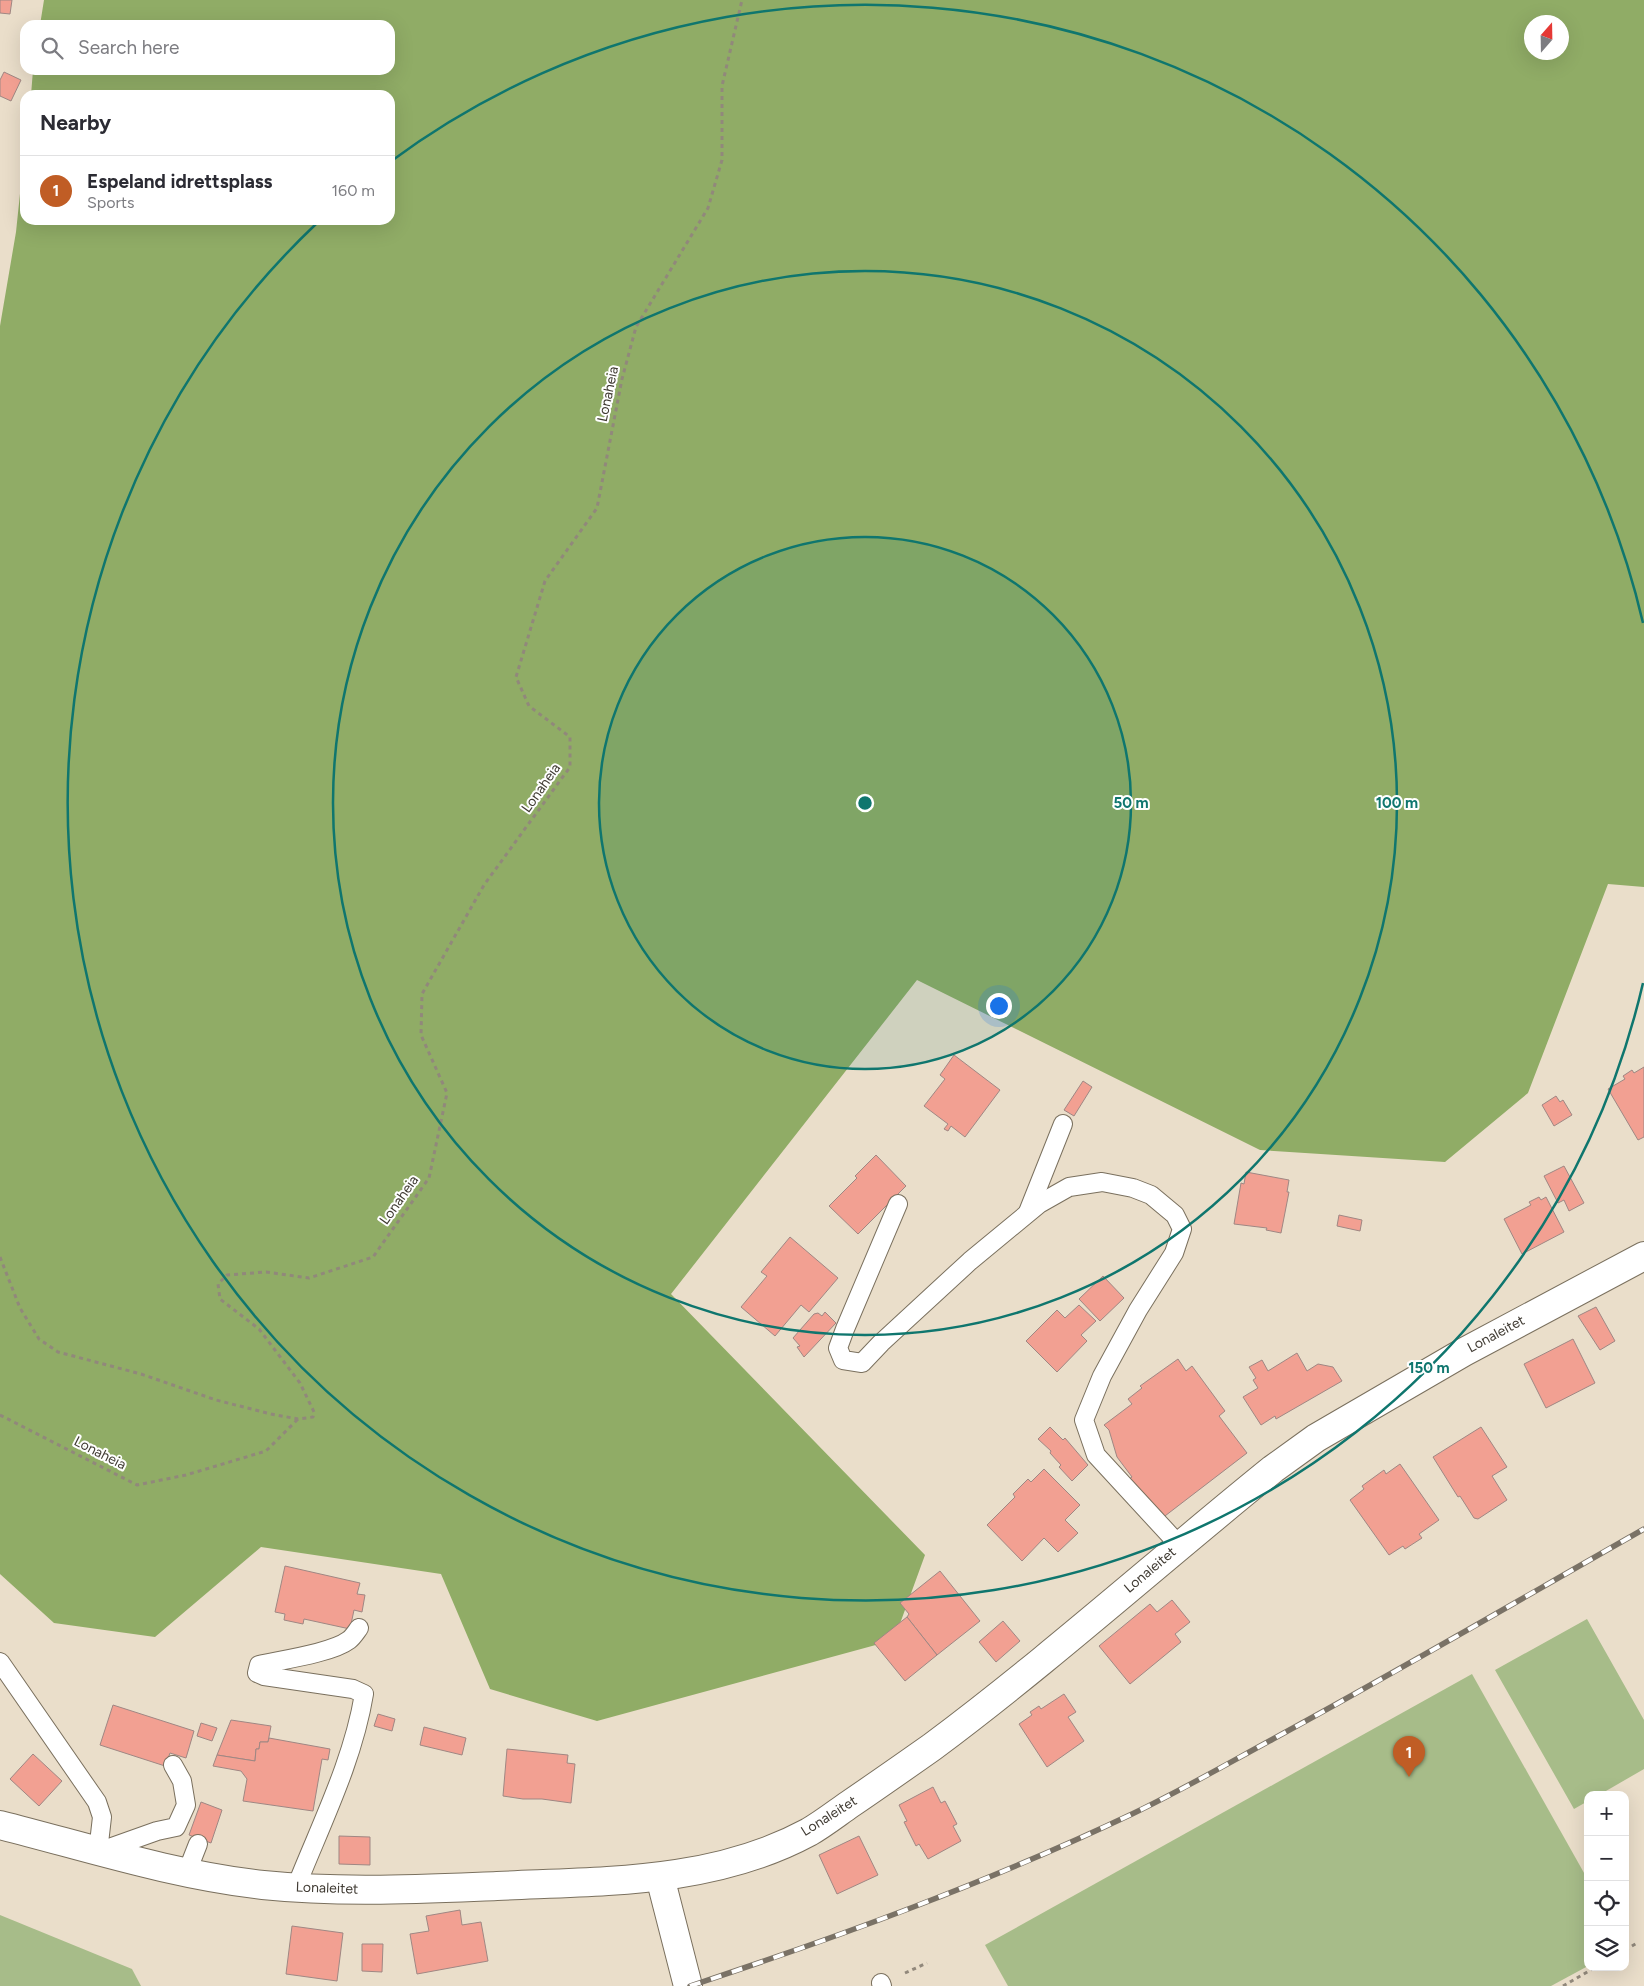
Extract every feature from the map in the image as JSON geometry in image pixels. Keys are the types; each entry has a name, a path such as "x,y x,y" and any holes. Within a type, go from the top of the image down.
{"street":[{"name":"Lonaleitet","path":"0,1825 98,1852 187,1872 262,1885 344,1890 454,1888 660,1877 722,1867 809,1832 906,1766 981,1710 1179,1545 1273,1469 1316,1438 1464,1352 1644,1256"},
{"path":"660,1877 688,1986"}],"lane":[{"path":"1028,1213 1063,1124"},
{"path":"898,1204 838,1348 843,1360 862,1363 880,1343 963,1268 1039,1204 1069,1187 1102,1182 1133,1188 1151,1195 1175,1215 1182,1229 1174,1254 1138,1310 1102,1376 1084,1420 1096,1455 1179,1545"},
{"path":"296,1887 348,1758 359,1724 364,1694 353,1689 264,1676 257,1673 258,1668 259,1665 298,1658 325,1650 348,1640 359,1628"},
{"path":"0,1662 97,1802 102,1817 98,1852 157,1831 176,1827 186,1805 182,1781 173,1764"},
{"path":"187,1872 198,1844"}],"path":[{"name":"Lonaheia","path":"0,1415 137,1485 186,1475 266,1451 298,1419 313,1417 314,1412 300,1383 259,1329 220,1299 218,1284 227,1275 266,1272 309,1278 373,1257 429,1178 447,1093 420,1035 422,994 484,885 570,767 570,737 528,706 516,677 544,582 597,508 622,379 636,327 708,208 722,160 722,86 742,0"},
{"path":"0,1257 20,1308 39,1339 58,1352 141,1374 216,1400 298,1419"},
{"path":"1629,1948 1637,1943"},
{"path":"1563,1986 1589,1971"}],"green space":[{"path":"44,0 1644,0 1644,887 1608,884 1528,1093 1445,1162 1260,1150 917,980 671,1294 925,1555 894,1640 597,1721 490,1689 441,1574 261,1547 155,1637 54,1623 0,1574 0,326 16,232 20,194 20,225 395,225 395,90 31,90 33,75 395,75 395,20 41,20"},
{"path":"1587,1619 1644,1720 1644,1769 1606,1791 1584,1791 1584,1803 1574,1809 1495,1670"},
{"path":"1472,1674 1584,1873 1584,1968 1551,1986 1008,1986 985,1945"},
{"path":"0,1915 132,1969 141,1986 0,1986"}],"building":[{"path":"0,0 12,0 10,14 0,13"},
{"path":"4,72 21,80 11,101 0,96 0,80"},
{"path":"954,1055 1000,1090 965,1137 951,1126 948,1131 944,1129 948,1124 924,1106 945,1079 940,1075"},
{"path":"1644,1067 1644,1137 1638,1140 1608,1089 1625,1079 1623,1076 1632,1070 1634,1073"},
{"path":"1083,1081 1092,1087 1074,1116 1064,1110"},
{"path":"1556,1096 1560,1102 1563,1100 1572,1115 1554,1126 1542,1105"},
{"path":"876,1155 906,1186 858,1234 829,1206 857,1178 855,1176"},
{"path":"1564,1166 1584,1203 1569,1211 1564,1200 1558,1203 1544,1176"},
{"path":"1246,1172 1289,1180 1287,1192 1289,1192 1281,1233 1266,1230 1267,1228 1234,1224 1241,1183 1244,1184"},
{"path":"1539,1197 1541,1200 1546,1197 1564,1232 1522,1254 1504,1219 1531,1205 1529,1202"},
{"path":"1339,1215 1362,1220 1360,1231 1337,1226"},
{"path":"790,1237 838,1278 809,1312 801,1305 775,1336 741,1307 767,1276 761,1272"},
{"path":"1103,1276 1124,1298 1100,1321 1079,1299"},
{"path":"1079,1305 1096,1321 1081,1335 1087,1341 1057,1372 1026,1341 1057,1310 1065,1318"},
{"path":"1596,1307 1615,1341 1600,1350 1578,1316"},
{"path":"825,1312 836,1323 804,1357 797,1347 800,1346 793,1338 814,1314 818,1313 822,1316"},
{"path":"1573,1339 1595,1383 1546,1408 1524,1364"},
{"path":"1297,1353 1307,1371 1318,1364 1333,1367 1342,1381 1276,1419 1275,1416 1261,1425 1243,1397 1258,1388 1253,1380 1256,1378 1249,1367 1262,1360 1268,1371"},
{"path":"1178,1359 1186,1371 1192,1366 1225,1411 1219,1416 1247,1453 1161,1519 1129,1479 1132,1477 1117,1457 1109,1430 1104,1425 1132,1404 1128,1399 1142,1388 1140,1386"},
{"path":"1050,1427 1063,1440 1065,1438 1088,1465 1072,1481 1059,1467 1061,1465 1050,1453 1051,1451 1038,1439"},
{"path":"1481,1427 1507,1467 1492,1476 1507,1500 1478,1519 1474,1518 1460,1496 1458,1497 1433,1457"},
{"path":"1400,1464 1439,1520 1419,1534 1422,1538 1405,1549 1403,1546 1389,1555 1350,1500 1364,1489 1362,1486 1384,1470 1386,1474"},
{"path":"1044,1469 1080,1505 1065,1520 1078,1533 1058,1552 1044,1538 1022,1561 987,1525 1015,1497 1013,1494 1028,1479 1031,1482"},
{"path":"285,1566 360,1583 357,1594 365,1595 362,1612 354,1610 350,1629 304,1619 303,1624 284,1620 285,1614 275,1612"},
{"path":"940,1571 980,1621 937,1655 907,1617 909,1614 900,1603"},
{"path":"1172,1600 1190,1622 1175,1634 1181,1642 1130,1684 1099,1646 1150,1604 1157,1612"},
{"path":"907,1617 937,1655 905,1681 874,1643"},
{"path":"1003,1621 1020,1641 996,1662 979,1642"},
{"path":"1064,1694 1076,1712 1068,1717 1084,1741 1047,1767 1019,1724 1032,1715 1030,1712 1039,1706 1041,1709"},
{"path":"113,1705 194,1731 186,1758 170,1753 165,1766 100,1745"},
{"path":"378,1714 395,1719 392,1731 374,1726"},
{"path":"231,1720 271,1726 268,1742 260,1742 259,1749 256,1749 255,1761 217,1755"},
{"path":"201,1723 217,1728 212,1741 197,1736"},
{"path":"424,1727 466,1738 462,1755 420,1745"},
{"path":"269,1738 330,1749 328,1760 322,1759 313,1811 243,1801 247,1779 241,1771 213,1766 217,1755 255,1761 256,1749 259,1749 260,1742 268,1742"},
{"path":"507,1749 568,1755 567,1763 575,1764 571,1803 503,1796"},
{"path":"33,1754 62,1781 39,1806 10,1779"},
{"path":"933,1787 941,1803 945,1801 957,1824 953,1826 961,1841 928,1859 919,1844 916,1846 904,1822 907,1821 899,1805"},
{"path":"201,1802 222,1810 211,1843 189,1835"},
{"path":"339,1836 370,1837 370,1865 339,1864"},
{"path":"859,1836 878,1875 837,1894 819,1855"},
{"path":"460,1910 462,1925 481,1922 488,1961 417,1974 410,1934 429,1931 426,1916"},
{"path":"292,1926 343,1933 337,1981 286,1974"},
{"path":"362,1944 383,1944 382,1972 362,1971"}],"railway":[{"path":"690,1986 803,1948 914,1907 1024,1863 1132,1814 1186,1787 1320,1713 1644,1529"}],"place":[{"name":"Espeland idrettsplass","path":"1409,1777"}]}
